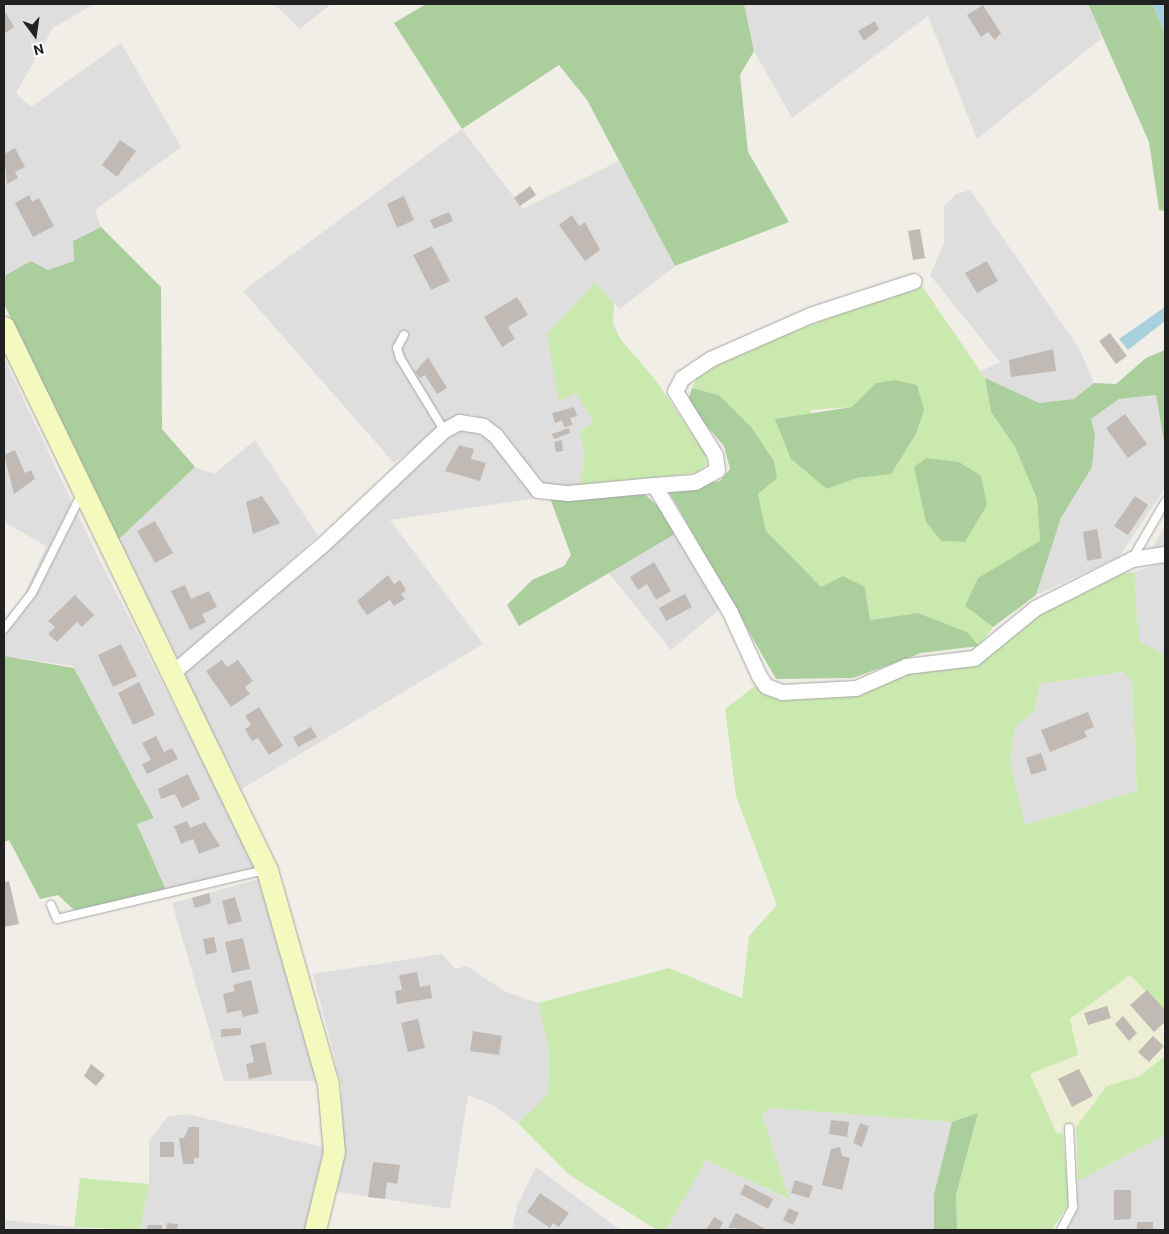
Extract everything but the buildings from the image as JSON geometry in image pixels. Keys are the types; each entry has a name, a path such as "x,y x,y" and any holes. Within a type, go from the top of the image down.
{"street":[{"path":"172,673 323,544 444,430 459,422 483,426 538,490 547,492 695,482 717,470 715,455 675,392 682,378 710,359 810,315 914,281"},
{"path":"4,327 267,870 328,1084 334,1152 315,1230"},
{"path":"654,485 730,612 759,676 766,686 782,692 856,688 906,666 974,658 1035,608 1132,559 1165,554"}],"lane":[{"path":"404,335 397,348 400,358 444,430"},
{"path":"4,629 32,593 83,490"},
{"path":"1132,559 1165,502"},
{"path":"51,905 57,919 157,899 267,870"},
{"path":"1061,1230 1073,1206 1069,1128"}],"shaded area":[{"path":"4,4 94,4 53,28 16,93 31,107 121,43 181,147 95,210 101,227 73,241 74,261 48,271 31,261 4,276"},
{"path":"274,4 331,4 300,29"},
{"path":"744,4 1088,4 1102,38 977,139 928,16 792,118 754,51"},
{"path":"462,129 523,209 619,161 675,266 620,309 595,283 558,400 576,393 594,423 579,431 585,454 580,485 548,487 491,425 471,414 449,422 394,463 243,291"},
{"path":"970,190 1080,350 1094,383 1074,399 1039,403 985,378 981,371 1000,362 930,275 944,243 944,206 956,194"},
{"path":"4,358 97,555 257,868 167,892 137,823 154,818 73,666 4,656 4,620 23,598 46,546 4,522"},
{"path":"1156,395 1165,448 1165,488 1119,557 1036,595 1061,518 1092,467 1095,435 1091,419 1119,399"},
{"path":"461,427 491,439 536,498 390,520 483,644 242,789 182,675"},
{"path":"255,440 318,536 180,661 117,541 195,467 214,474"},
{"path":"1165,526 1165,550 1151,550"},
{"path":"675,534 720,609 671,650 608,572"},
{"path":"1165,562 1165,655 1139,641 1134,572"},
{"path":"1123,672 1132,682 1137,791 1025,825 1010,763 1015,727 1035,710 1039,684"},
{"path":"259,879 317,1081 224,1081 172,903"},
{"path":"442,954 455,969 467,966 504,991 538,1003 549,1048 548,1095 518,1123 491,1104 468,1095 450,1209 338,1192 342,1087 313,974"},
{"path":"771,1108 952,1122 934,1194 934,1230 666,1230 706,1160 788,1199 762,1115"},
{"path":"188,1114 330,1149 305,1230 140,1230 149,1184 149,1141 168,1116"},
{"path":"1165,1135 1165,1230 1066,1230 1076,1204 1078,1181"},
{"path":"536,1167 621,1230 512,1230 517,1206"},
{"path":"4,1220 74,1227 106,1230 4,1230"}],"green space":[{"path":"426,4 744,4 754,51 740,75 748,152 789,222 675,266 587,100 559,65 462,129 394,23"},
{"path":"1088,4 1153,4 1165,34 1165,211 1159,210 1149,142"},
{"path":"101,227 161,287 162,429 195,467 117,541 4,304 4,276 31,261 48,270 74,261 73,241"},
{"path":"595,283 614,303 613,324 621,340 654,378 705,453 707,464 697,473 580,485 585,454 579,431 594,423 576,393 559,401 547,334"},
{"path":"920,283 985,378 991,412 1015,447 1037,499 1040,541 966,607 993,627 979,646 967,632 918,613 870,620 865,587 821,588 766,531 758,494 777,478 774,461 752,428 719,395 692,388 698,376 738,353","holes":["864,396 916,434 891,473 857,478 827,489 811,410 852,407","920,488 965,542 941,541 926,522"]},
{"path":"1165,350 1165,448 1156,395 1119,399 1091,419 1095,435 1092,467 1061,518 1036,595 993,627 965,606 978,578 1040,541 1037,499 1015,447 991,412 985,378 1039,403 1074,399 1094,383 1116,384 1146,358"},
{"path":"894,380 917,385 924,410 916,434 891,474 857,478 827,489 791,459 775,419 852,407 876,383"},
{"path":"692,388 719,395 752,428 774,461 777,478 758,494 766,531 821,587 843,576 865,587 870,620 918,613 967,632 979,646 921,653 853,678 776,679 668,490 720,481 730,469 724,446 687,403"},
{"path":"926,458 959,462 981,476 987,505 965,542 941,541 926,522 914,467"},
{"path":"640,490 659,507 675,534 519,626 507,605 532,580 564,566 571,555 550,498"},
{"path":"1134,572 1139,641 1165,655 1165,1010 1130,975 1070,1019 1078,1055 1030,1074 1057,1134 1063,1133 1069,1203 1052,1230 957,1230 956,1195 978,1114 952,1122 771,1108 762,1115 789,1199 706,1160 666,1230 657,1230 568,1174 518,1123 548,1095 549,1048 538,1003 669,968 742,998 749,936 777,905 736,796 725,709 755,686 773,698 824,698 855,692 913,668 971,662 1045,607 1115,575","holes":["1123,672 1132,682 1137,791 1025,825 1010,763 1015,727 1035,710 1039,684"]},
{"path":"4,656 74,668 154,818 137,824 167,892 74,910 58,895 40,899 9,840 4,842"},
{"path":"1130,975 1165,1010 1165,1022 1159,1028 1165,1037 1165,1056 1140,1076 1107,1086 1076,1127 1057,1135 1030,1074 1077,1055 1070,1019"},
{"path":"1165,1056 1165,1135 1078,1181 1076,1127 1107,1086 1140,1076"},
{"path":"978,1113 956,1195 957,1230 934,1230 934,1194 952,1122"},
{"path":"80,1178 149,1184 140,1230 74,1227"}],"water":[{"path":"1153,4 1165,4 1165,34"},
{"path":"1165,307 1165,321 1128,350 1119,339"}]}
